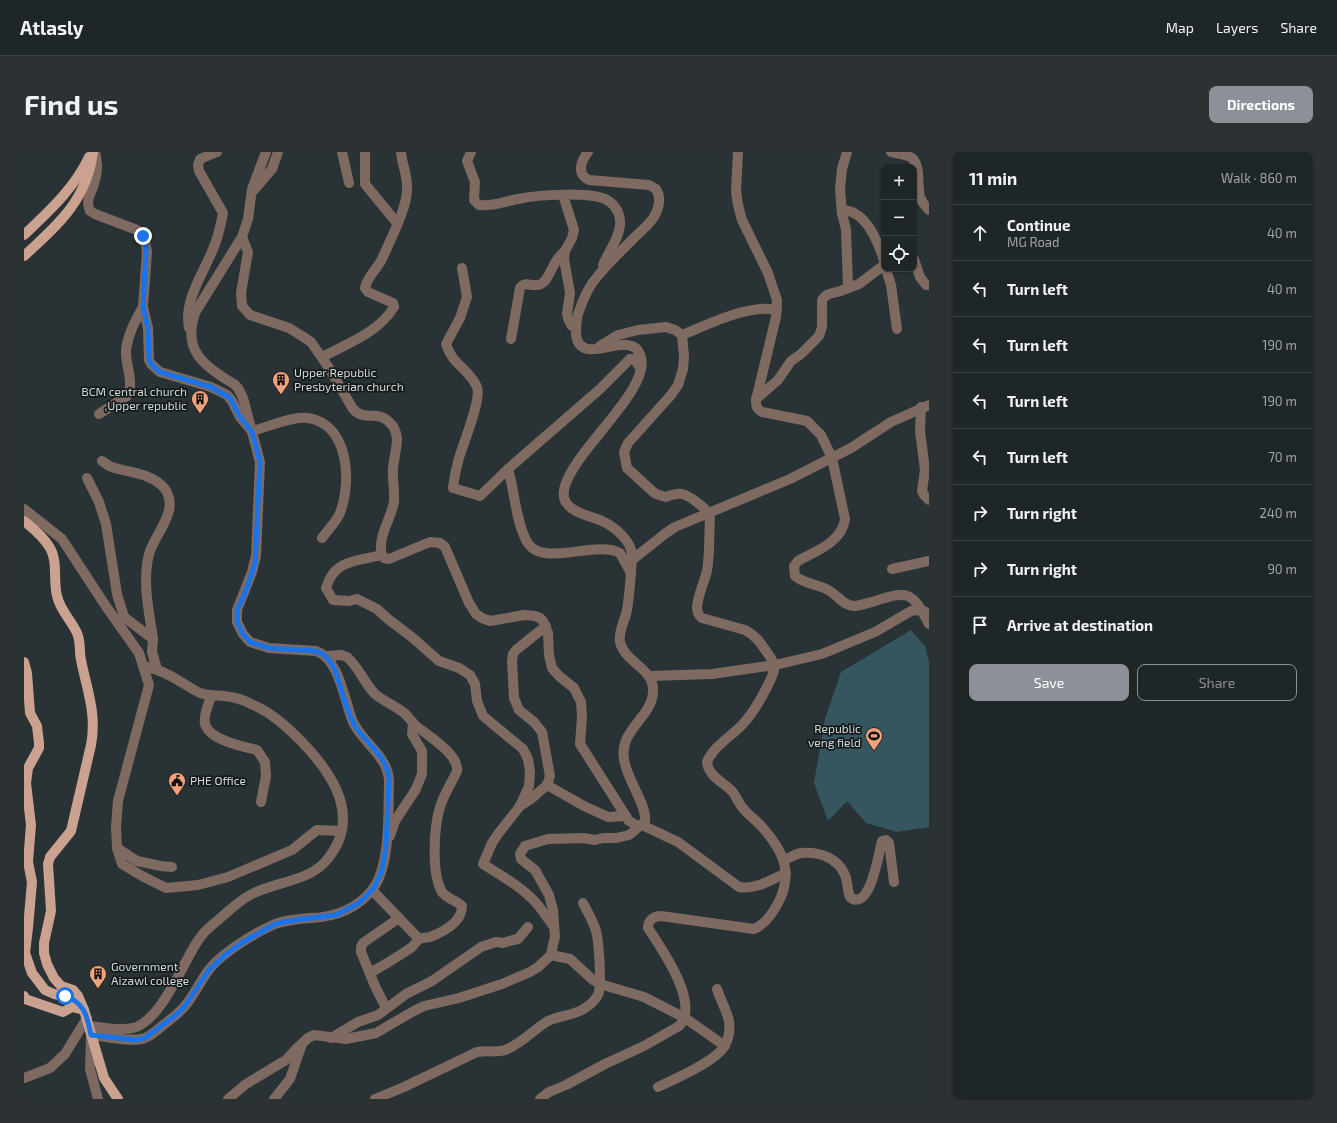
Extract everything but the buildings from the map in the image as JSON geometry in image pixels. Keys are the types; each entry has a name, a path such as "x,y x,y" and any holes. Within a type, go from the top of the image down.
{"main road":[{"path":"24,235 57,203 83,170 93,152"},
{"path":"24,256 55,226 80,196 88,178 93,152"},
{"path":"24,521 50,548 53,558 57,597 80,641 81,659 93,716 91,745 71,831 53,854 48,864 51,911 44,943 44,953 46,964 54,978 61,986 73,990 78,996 88,1022 104,1078 118,1099"},
{"path":"24,662 27,673 30,713 37,726 39,743 39,748 28,768 26,783 31,825 28,862 32,882 25,953 32,973 45,990 76,1000 88,1022"},
{"path":"24,996 25,999 63,1012 72,1007 88,1022"}],"street":[{"path":"93,152 98,162 94,185 87,201 90,211 137,230 143,236 146,246 143,307 148,328 149,360 154,367 164,374 211,387 227,395 232,401 240,417 252,432"},
{"path":"88,1022 135,1040 145,1038 176,1015 185,1006 208,971 225,955 243,942 275,924 295,920 327,917 344,912 359,903 376,884 382,870 386,845 389,781 388,773 383,760 354,723 334,668 326,656 316,651 269,648 250,642 243,634 237,622 237,610 252,572 256,556 260,462 243,398 238,388 204,363 195,352 187,320 188,308 215,244 223,213 199,170 198,165 200,159 217,152"},
{"path":"191,335 196,311 242,237 248,219 252,193 266,152"},
{"path":"252,193 272,169 278,152"},
{"path":"342,152 349,183"},
{"path":"365,152 365,184 397,223"},
{"path":"322,357 363,336 380,325 394,307 393,303 368,292 365,288 366,281 378,266 406,200 408,190 407,176 401,152"},
{"path":"471,152 467,161 475,182 474,200 479,205 488,206 544,195 593,195 606,199 614,205 620,215 620,227 615,242 600,272"},
{"path":"228,1099 246,1084 286,1060 291,1053 308,1038 322,1036 346,1039 376,1033 424,1006 473,993 530,972 538,967 551,955 555,937 553,910 549,895 535,870 521,859 520,854 525,846 548,839 583,838 595,840 603,838 616,838 628,835 645,821 645,812 626,769 623,750 624,743 630,732 644,714 654,692 649,676 628,657 620,644 621,629 627,610 632,549 628,542 611,526 575,511 565,501 563,494 564,488 574,466 586,449 621,407 641,370 641,355 638,350 630,345 619,345 595,350 584,348 580,345 577,340 576,327 578,315 593,281 600,272 651,221 658,209 659,198 656,189 649,185 589,180 585,178 582,175 581,165 588,152"},
{"path":"738,152 736,191 738,205 742,220 755,243 776,294 777,300 777,310 756,399 756,406 758,410 762,412 807,421 821,435 832,458 845,519 841,532 831,542 798,561 794,566 795,576 799,580 827,589 852,606 859,606 897,594 903,594 914,598 926,611 929,624"},
{"path":"846,289 848,281 846,229 842,210 840,178 843,162 847,152"},
{"path":"891,152 908,156 914,160 917,167 920,195 923,204 929,210"},
{"path":"511,339 520,288 525,284 534,286 541,284 546,280 556,259 565,251 572,238 574,230 563,195"},
{"path":"842,210 855,213 864,222 875,238 881,253"},
{"path":"242,237 248,252 241,293 242,306 250,314 277,323 311,342 329,368 353,409 358,414 365,416 378,415 383,417 392,424 395,430 396,442 393,469 394,502 381,544 382,555 384,558 389,559 430,542 440,543 445,547 468,603 476,614 490,621 524,615 531,615 540,618 546,626 552,668 559,676 574,688 581,702 582,717 580,744 632,823 641,825 678,842 739,887 755,887 786,873"},
{"path":"565,251 564,259 570,293 567,314 572,326 576,327"},
{"path":"756,399 778,380 791,361 801,354 819,336 822,327 823,297 859,284 881,267"},
{"path":"462,268 467,297 460,318 446,344 448,353 471,376 478,390 476,406 459,459 453,488 480,496 508,469 600,389 630,359 634,359 641,370"},
{"path":"917,268 920,277 926,285 929,285"},
{"path":"887,272 891,286 897,329"},
{"path":"99,414 127,396 130,391 126,351 133,327 143,307"},
{"path":"682,335 720,319 743,312 766,308 777,310"},
{"path":"540,1099 549,1092 644,1046 679,1026 685,1018 686,1003 680,985 670,962 648,928 650,921 657,916 661,916 754,929 762,924 774,910 783,892 786,873 784,860 777,846 763,828 741,806 731,790 722,784 709,770 707,762 713,753 741,726 754,710 774,672 775,665 757,638 750,632 702,618 698,613 697,608 699,594 708,562 709,514 703,507 682,494 673,494 666,497 656,494 626,468 624,452 628,442 671,395 678,385 683,369 684,350 682,335 676,330 666,327 631,331 618,335 595,350"},
{"path":"632,560 670,530 685,522 709,514 790,479 851,448 890,422 925,406"},
{"path":"925,406 920,431 925,470 922,491 929,500"},
{"path":"252,432 294,419 307,418 322,421 340,442 344,457 345,487 340,514 322,538"},
{"path":"102,461 110,467 152,478 165,489 170,502 169,513 150,554 147,574 147,596 153,639 152,652 157,670"},
{"path":"508,469 526,542 533,549 545,554 589,550 612,550 620,553 631,573"},
{"path":"87,478 99,502 106,524 116,594 124,617 153,639"},
{"path":"24,508 62,540 139,654 149,685 118,800 116,827 117,848 122,864 166,888 198,885 228,877 292,850 317,830 341,831"},
{"path":"382,555 339,566 328,580 326,588 333,600 349,601 357,599 377,609 439,661 460,668 470,675 475,684 477,701 483,716 523,749 528,759 530,772 529,786 520,806 498,834 489,849 483,864 510,881 537,903 554,928"},
{"path":"892,569 929,561"},
{"path":"649,676 712,674 775,665 822,654 875,632 911,611 926,611"},
{"path":"520,806 532,799 548,785 550,776 542,732 534,722 519,710 514,698 513,654 546,626"},
{"path":"326,656 341,655 347,657 374,693 402,711 414,724 434,739 457,763 458,771 441,804 436,838 436,868 438,881 443,893 460,904 462,909 459,917 450,927 419,939 406,950 370,973"},
{"path":"88,1022 112,1029 127,1029 147,1021 165,998 197,941 208,928 248,896 312,872 320,867 338,843 341,831 343,815 337,788 328,772 309,749 280,720 250,703 226,696 211,696 198,692 157,670 143,666"},
{"path":"211,696 205,723 209,731 228,742 257,750 265,762 266,776 261,802"},
{"path":"386,845 395,821 416,790 422,774 422,751 412,734 414,724"},
{"path":"548,785 584,806 608,816 626,816"},
{"path":"784,860 801,853 820,853 828,857 835,861 844,873 850,897 852,899 859,900 868,887 877,866 882,841 886,840 889,843 894,882"},
{"path":"117,848 137,861 172,867"},
{"path":"372,890 419,939"},
{"path":"375,1099 404,1087 477,1052 499,1052 508,1049 547,1022 580,1012 585,1008 597,996 600,984 596,929 582,903"},
{"path":"386,1008 380,999 361,952 361,947 399,918"},
{"path":"331,1038 358,1022 378,1015 406,994 432,981 484,945 496,942 503,944 513,940 518,940 528,927"},
{"path":"551,955 570,959 593,980 600,984 644,997 685,1018 725,1046"},
{"path":"658,1087 688,1072 711,1058 725,1046 729,1035 728,1021 716,989"},
{"path":"88,1022 91,1099"},
{"path":"24,1078 50,1068 65,1054 88,1022"},
{"path":"274,1099 290,1079 302,1044"},
{"path":"90,1069 98,1099"}],"shaded area":[{"name":"Republic veng field","path":"911,630 925,646 929,661 929,827 897,832 866,823 847,801 828,821 814,783 825,719 841,672"}],"place":[{"name":"Upper Republic Presbyterian church","path":"281,395"},
{"name":"BCM central church ,Upper republic","path":"200,414"},
{"name":"Republic veng field","path":"874,751"},
{"name":"PHE Office","path":"177,796"},
{"name":"Government Aizawl college","path":"98,989"}],"route":[{"path":"65,996 76,1000 84,1010 91,1035 135,1040 145,1038 176,1015 185,1006 198,986 206,977 208,971 225,955 243,942 275,924 286,921 336,915 359,903 376,884 382,870 386,845 389,781 388,773 383,760 361,734 354,723 337,675 330,661 322,653 316,651 269,648 250,642 246,639 237,622 237,610 245,593 255,564 260,462 259,455 252,432 240,417 232,401 227,395 211,387 160,372 149,360 148,328 143,307 146,252 143,236"}]}
